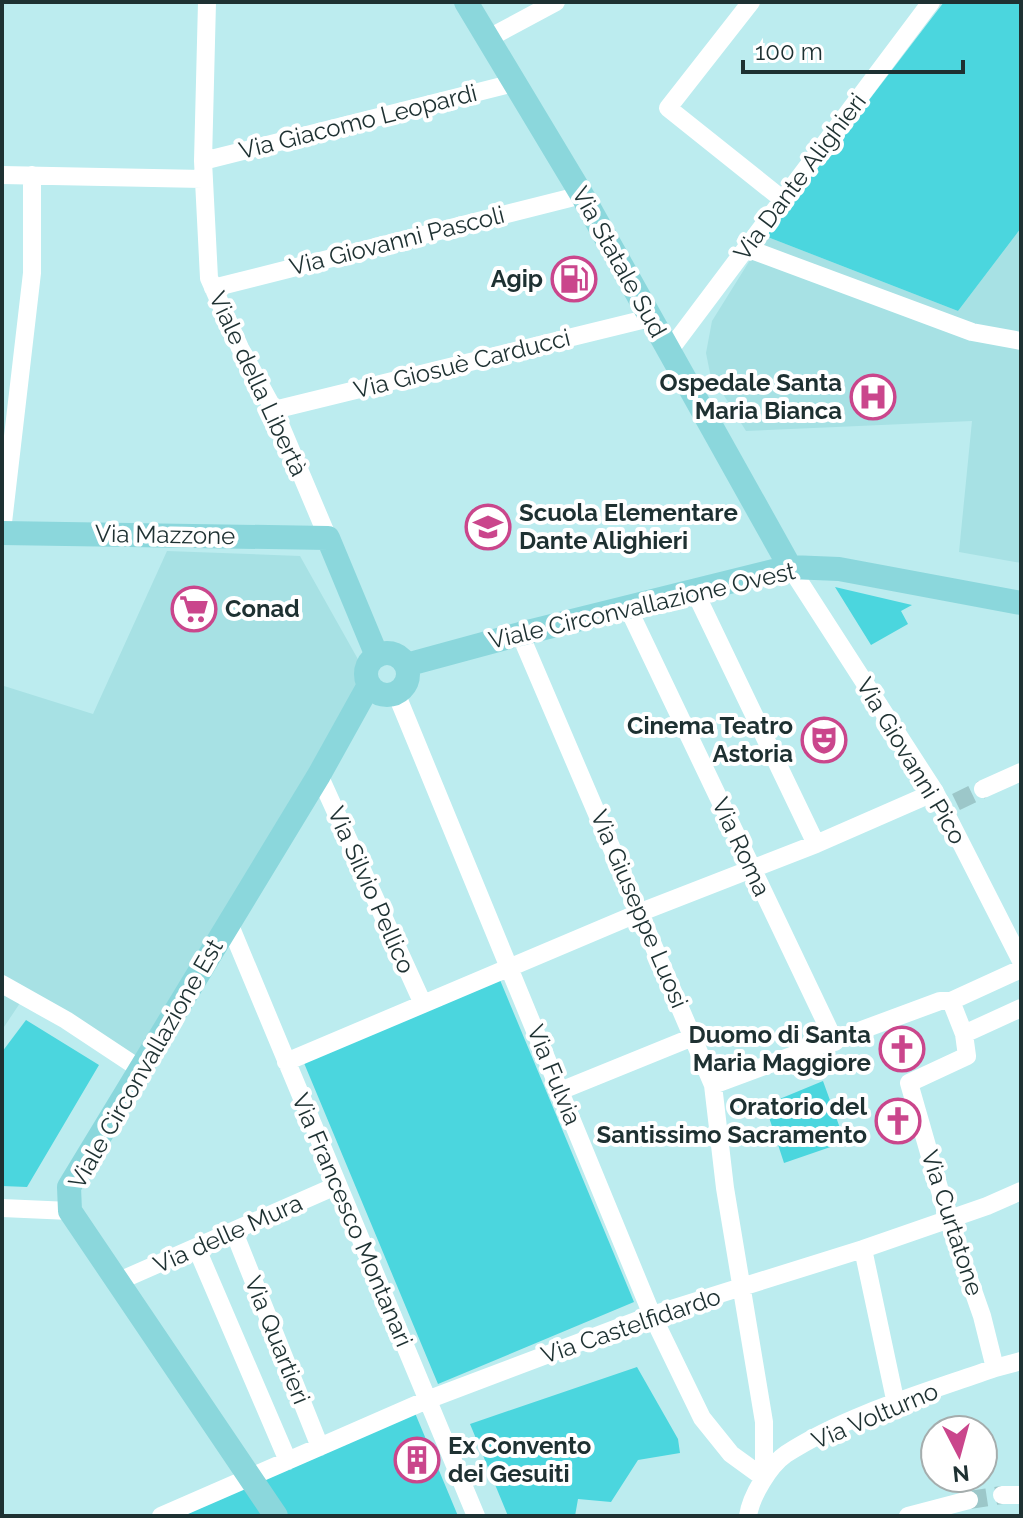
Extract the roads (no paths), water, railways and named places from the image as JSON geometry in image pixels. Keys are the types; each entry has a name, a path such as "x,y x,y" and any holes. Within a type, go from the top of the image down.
{"main road":[{"name":"Via Statale Sud","path":"466,2 582,195 790,567"},
{"name":"Via Mazzone","path":"2,532 328,538"},
{"name":"Viale della Libertà","path":"328,538 377,656"},
{"name":"Viale Circonvallazione Ovest","path":"406,665 790,567 839,569 1019,605"},
{"path":"369,685 381,695 396,693 406,684 406,665 392,654 377,656"},
{"name":"Viale Circonvallazione Est","path":"276,1516 70,1211 69,1187 319,775 369,685 366,672 377,656"}],"street":[{"name":"Viale della Libertà","path":"207,2 203,170 206,261 213,288 240,348 274,410 328,538"},
{"path":"487,39 556,2"},
{"path":"751,2 668,108 782,199"},
{"name":"Via Dante Alighieri","path":"669,351 931,2"},
{"name":"Via Giacomo Leopardi","path":"2,175 203,170 514,83"},
{"path":"2,532 32,273 32,175"},
{"name":"Via Giovanni Pascoli","path":"213,288 582,195"},
{"path":"746,248 972,332 1021,341"},
{"name":"Via Giosuè Carducci","path":"274,410 650,318"},
{"name":"Via Giovanni Pico","path":"790,567 945,800 1021,961"},
{"path":"695,592 816,844"},
{"name":"Via Roma","path":"628,608 835,1042"},
{"name":"Via Giuseppe Luosi","path":"520,634 713,1085 725,1188 764,1422 764,1478"},
{"name":"Via Fulvia","path":"396,693 652,1315 702,1418 731,1454 764,1478"},
{"path":"983,789 1021,772"},
{"name":"Via Silvio Pellico","path":"319,775 423,1004"},
{"path":"286,1062 641,912 816,844 945,800"},
{"name":"Via Francesco Montanari","path":"229,923 476,1516"},
{"path":"713,1085 940,1001 951,1001 1021,969"},
{"path":"2,984 66,1020 140,1069"},
{"path":"951,1001 964,1034 1021,1008"},
{"name":"Via Curtatone","path":"964,1034 967,1056 909,1083 948,1219 982,1316 995,1368"},
{"path":"560,1091 693,1037"},
{"name":"Via delle Mura","path":"119,1281 338,1185"},
{"name":"Via Castelfidardo","path":"161,1516 427,1400 652,1315 863,1249 1021,1191"},
{"path":"2,1208 70,1211"},
{"name":"Via Quartieri","path":"234,1232 320,1447"},
{"path":"197,1249 288,1461"},
{"path":"863,1249 896,1404"},
{"name":"Via Volturno","path":"764,1478 783,1456 847,1423 1021,1361"},
{"path":"748,1516 764,1478"},
{"path":"910,1516 969,1500"}],"tunnel":[{"path":"956,802 983,789"},
{"path":"969,1500 1002,1495"}],"place":[{"name":"Agip","path":"574,279"},
{"name":"Ospedale Santa Maria Bianca","path":"873,397"},
{"name":"Scuola Elementare Dante Alighieri","path":"488,527"},
{"name":"Conad","path":"194,609"},
{"name":"Cinema Teatro Astoria","path":"824,740"},
{"name":"Duomo di Santa Maria Maggiore","path":"902,1049"},
{"name":"Oratorio del Santissimo Sacramento","path":"898,1121"},
{"name":"Ex Convento dei Gesuiti","path":"417,1460"}]}
